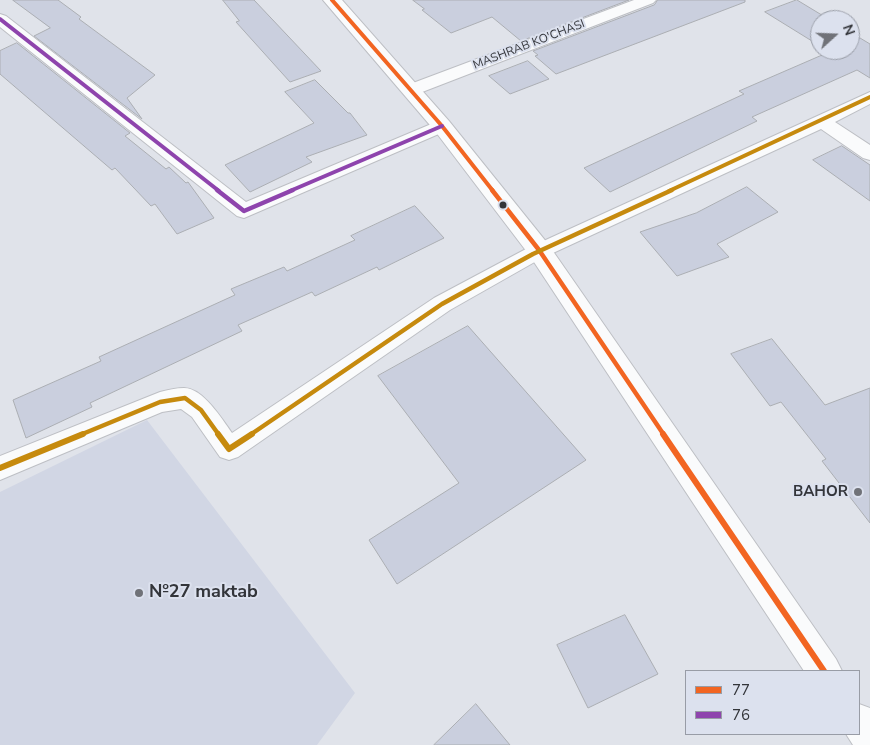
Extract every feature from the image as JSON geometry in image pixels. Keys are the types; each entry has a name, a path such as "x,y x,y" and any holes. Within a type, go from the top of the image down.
{"main road":[{"path":"332,0 442,126 539,250 823,670"},
{"path":"860,723 870,738"}],"street":[{"name":"MASHRAB KO'CHASI","path":"411,90 648,0"},
{"path":"0,19 244,211 442,126"},
{"path":"0,468 160,402 184,398 201,410 229,449 442,304 539,250 822,121 870,97"},
{"path":"822,121 870,154"}],"shaded area":[{"name":"№27 maktab","path":"147,420 355,693 317,745 0,745 0,492"}],"building":[{"path":"13,0 58,0 81,17 79,19 155,75 127,98 142,119 34,36 50,28"},
{"path":"223,0 254,0 321,71 290,82 236,22 239,21"},
{"path":"413,0 629,0 521,41 492,17 451,33 422,10 424,9"},
{"path":"658,0 745,0 745,2 556,74 535,56 538,55 533,51 654,5"},
{"path":"797,0 814,10 810,10 810,40 765,12"},
{"path":"860,38 870,44 870,78 857,70 752,117 757,121 610,192 584,168 744,94 739,91 811,60 860,60"},
{"path":"17,43 130,133 125,136 166,169 169,167 186,183 188,182 214,218 177,234 155,204 151,206 115,168 112,170 0,74 0,51"},
{"path":"528,61 549,79 510,94 489,76"},
{"path":"315,80 350,113 367,135 306,157 312,162 250,192 225,165 314,123 285,92"},
{"path":"842,146 870,165 870,201 813,160"},
{"path":"747,187 778,212 717,244 729,257 677,276 640,232 696,213"},
{"path":"415,206 444,238 379,270 377,267 315,296 312,292 238,325 242,331 90,403 92,407 26,438 13,400 101,361 99,357 235,295 231,289 284,267 287,271 355,240 351,236"},
{"path":"468,326 586,460 397,584 369,540 459,483 378,376"},
{"path":"772,339 825,405 870,388 870,523 822,461 826,459 781,402 770,406 731,354"},
{"path":"625,615 658,674 588,708 557,645"},
{"path":"476,704 510,745 434,745"}],"transit line":[{"name":"77","path":"332,0 442,126 539,250 823,670"},
{"name":"76","path":"0,19 244,211 442,126"},
{"path":"0,468 160,402 185,398 201,410 229,449 442,304 533,254 870,97"}],"place":[{"name":"BAHOR","path":"858,492"},
{"name":"№27 maktab","path":"139,593"}]}
